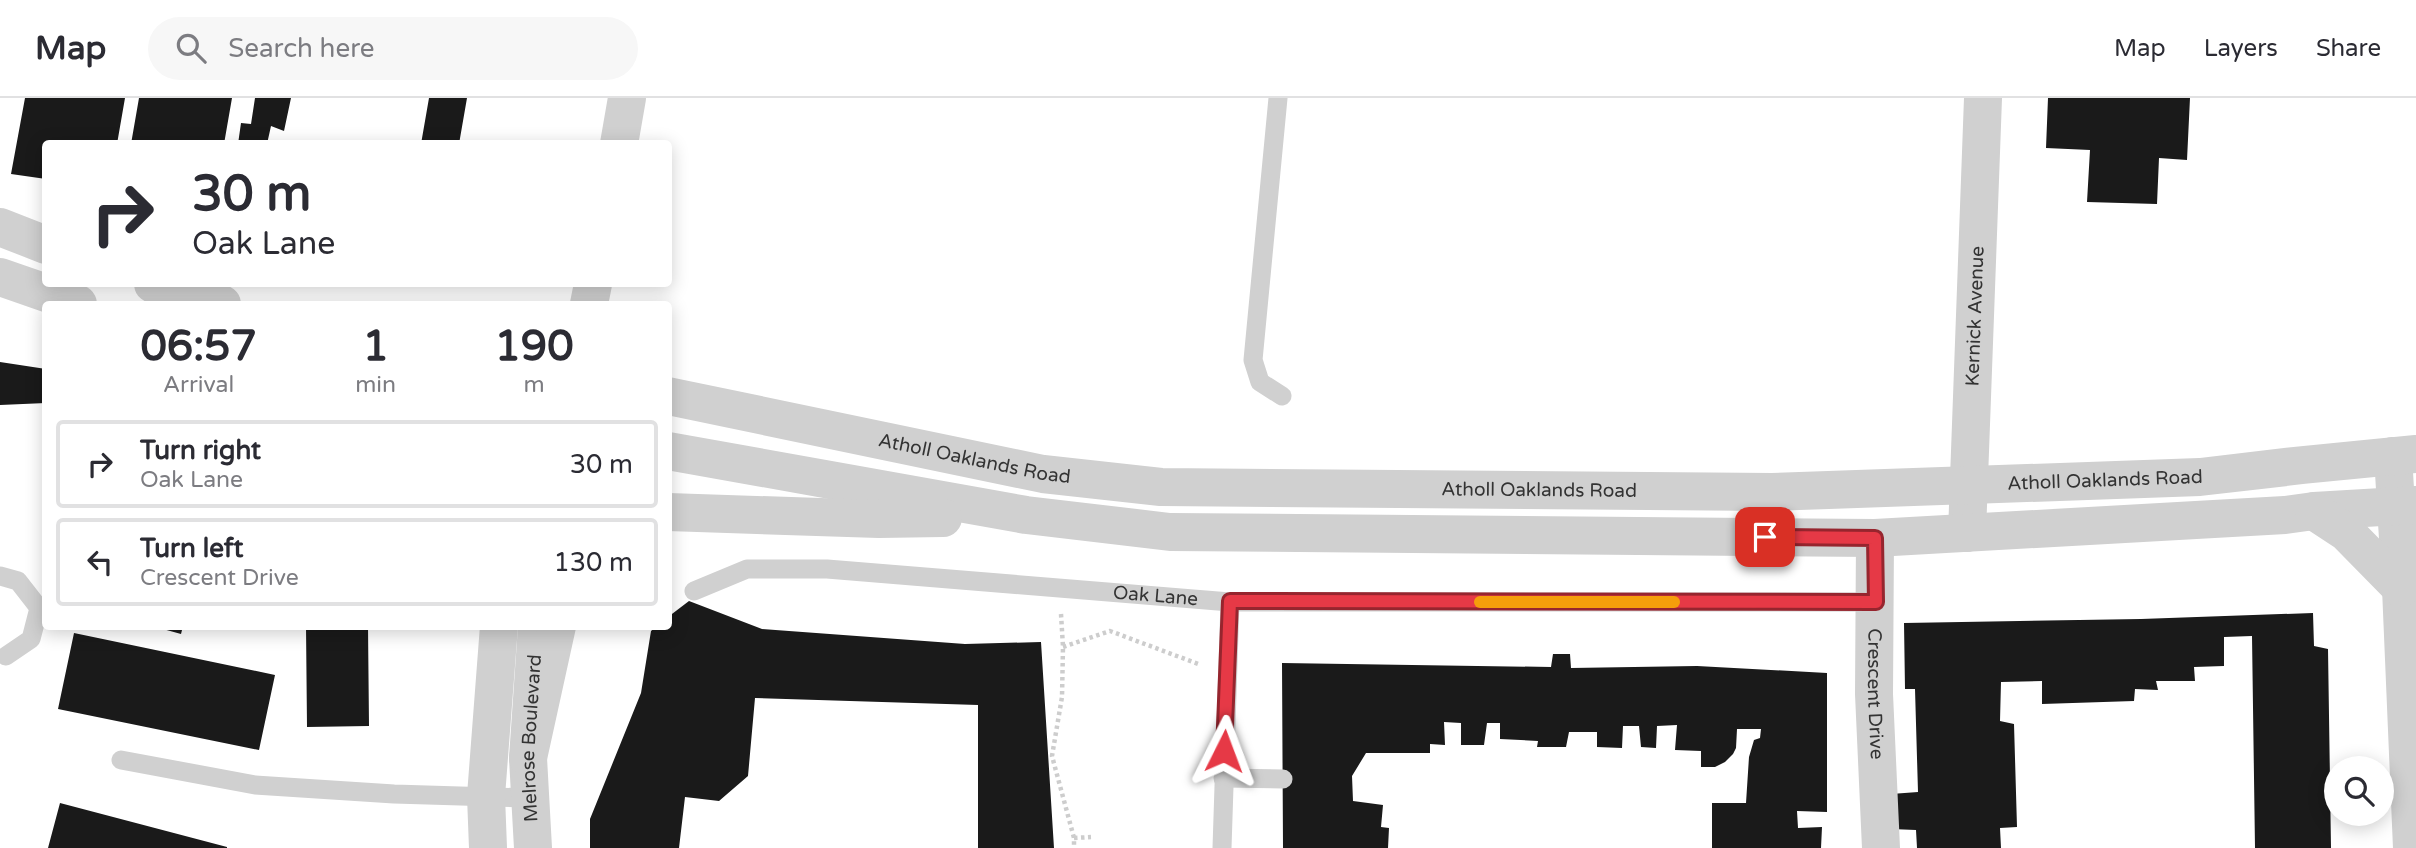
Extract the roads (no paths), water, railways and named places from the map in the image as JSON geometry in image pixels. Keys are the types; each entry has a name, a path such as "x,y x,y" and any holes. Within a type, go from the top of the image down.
{"street":[{"path":"620,140 627,98"},
{"name":"Kernick Avenue","path":"1967,533 1983,98"},
{"path":"0,227 42,243"},
{"path":"0,277 70,301"},
{"path":"163,287 212,301"},
{"name":"Atholl Oaklands Road","path":"672,397 1043,474 1161,487 1772,492 2200,477 2404,455"},
{"path":"672,452 1026,515 1170,532 1875,538 2406,506"},
{"path":"2404,455 2406,506 2401,588 2412,848"},
{"path":"2314,511 2346,531 2401,588"},
{"path":"672,512 878,519 1026,515"},
{"name":"Crescent Drive","path":"1875,538 1874,694 1881,848"},
{"name":"Melrose Boulevard","path":"488,848 486,796 499,630"},
{"name":"Melrose Boulevard","path":"533,848 528,798 528,758 537,630"},
{"path":"528,758 555,630"}],"lane":[{"path":"1278,98 1253,360 1260,382 1282,396"},
{"name":"Oak Lane","path":"694,591 747,569 827,569 1230,601 1876,602"},
{"path":"0,576 18,581 39,608 31,639 6,656"},
{"path":"1222,848 1230,601"},
{"path":"121,760 255,785 394,794 528,798"},
{"path":"1223,778 1283,779"}]}
